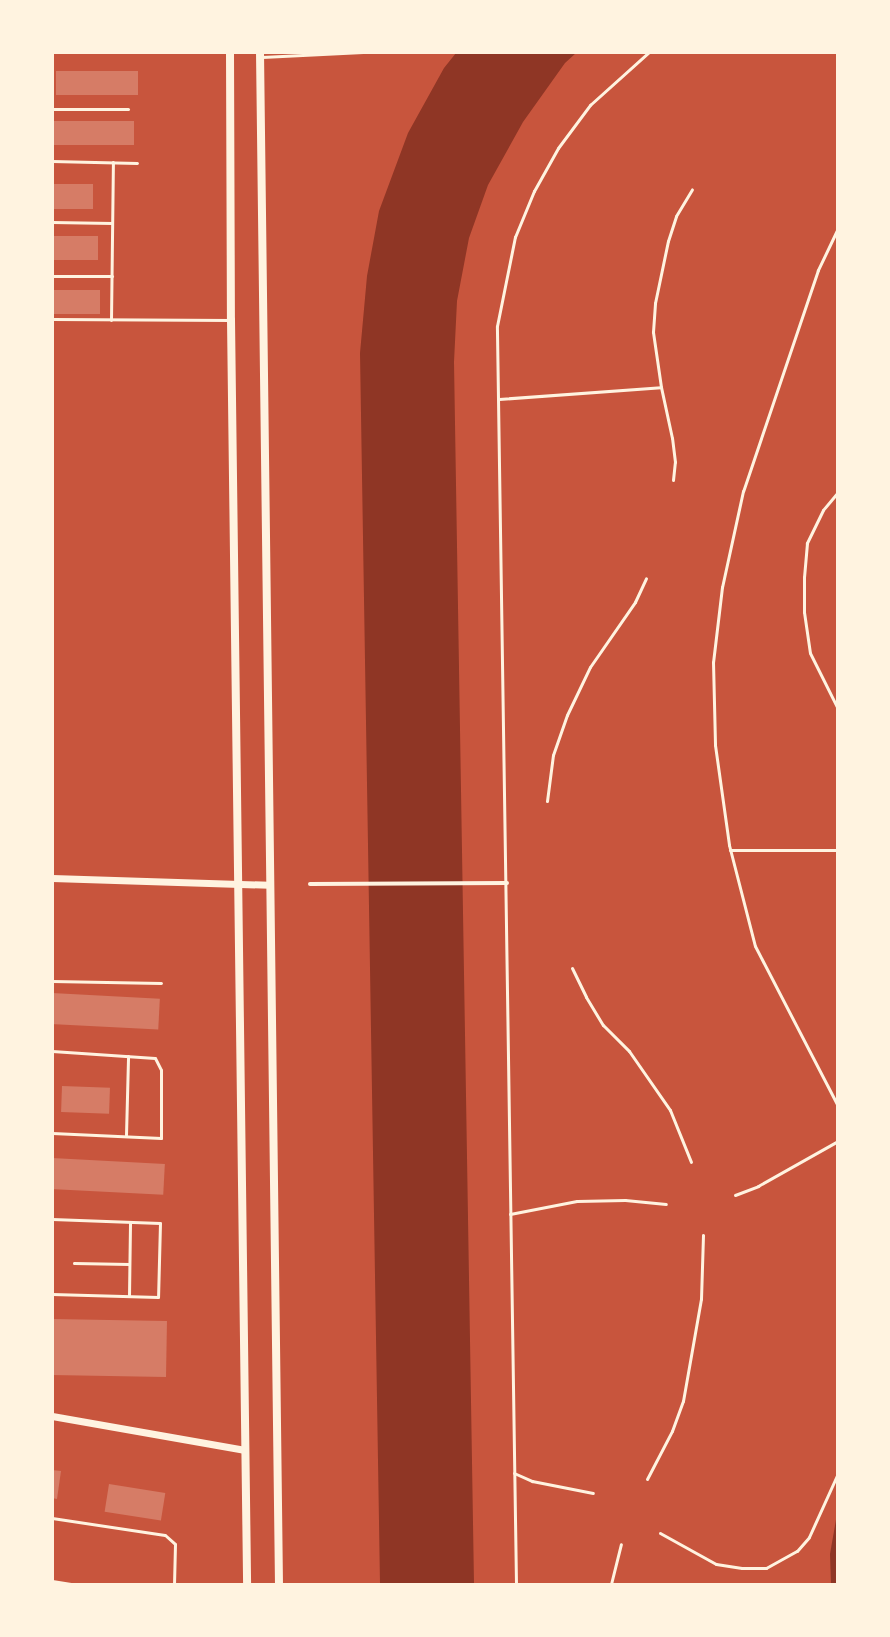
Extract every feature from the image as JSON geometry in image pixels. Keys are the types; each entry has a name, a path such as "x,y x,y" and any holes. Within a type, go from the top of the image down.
{"main road":[{"path":"230,52 231,321 247,1584"},
{"path":"260,55 279,1584"}],"street":[{"path":"52,878 269,885"},
{"path":"310,884 507,883"},
{"path":"52,1416 245,1450"}],"lane":[{"path":"260,55 363,52"},
{"path":"516,1584 497,326 501,297 515,237 534,191 558,148 590,105 649,52"},
{"path":"52,109 128,109"},
{"path":"52,161 137,163"},
{"path":"111,320 113,162"},
{"path":"673,480 675,462 672,438 661,387 653,332 655,303 668,241 676,216 692,189"},
{"path":"52,222 112,223"},
{"path":"837,228 818,270 743,491 722,587 712,662 715,745 730,850 755,946 837,1106"},
{"path":"52,276 112,276"},
{"path":"52,319 231,321"},
{"path":"499,399 661,387"},
{"path":"837,492 823,510 807,543 804,612 810,653 837,709"},
{"path":"547,801 553,755 567,715 590,667 635,602 646,578"},
{"path":"730,850 837,850"},
{"path":"572,968 603,1025 634,1058 670,1110 691,1162"},
{"path":"52,981 160,983"},
{"path":"52,1051 156,1058 160,1070 160,1138 52,1132"},
{"path":"126,1136 128,1056"},
{"path":"735,1195 759,1186 837,1141"},
{"path":"510,1214 577,1202 625,1200 666,1204"},
{"path":"52,1220 160,1223 158,1297 52,1294"},
{"path":"129,1296 130,1222"},
{"path":"647,1479 667,1441 683,1401 701,1299 703,1235"},
{"path":"74,1263 130,1264"},
{"path":"514,1473 532,1481 593,1493"},
{"path":"660,1533 716,1564 742,1568 766,1568 797,1551 809,1537 837,1473"},
{"path":"52,1518 165,1535 175,1544 174,1584"},
{"path":"611,1584 621,1544"},
{"path":"52,1581 71,1584"}],"shaded area":[{"path":"456,53 576,53 565,63 523,122 488,185 469,238 457,301 454,362 474,1584 380,1584 360,353 367,276 379,211 408,133 444,68"},
{"path":"837,1514 837,1584 831,1584 830,1554"}],"building":[{"path":"56,71 138,71 138,95 56,95"},
{"path":"52,121 134,121 134,145 52,145"},
{"path":"52,184 93,184 93,209 52,209"},
{"path":"52,236 98,236 98,260 52,260"},
{"path":"52,290 100,290 100,314 52,314"},
{"path":"52,993 160,999 158,1030 52,1024"},
{"path":"62,1086 110,1088 109,1114 61,1112"},
{"path":"52,1158 165,1164 163,1195 52,1189"},
{"path":"52,1319 167,1321 166,1377 52,1375"},
{"path":"52,1470 61,1471 57,1499 52,1498"},
{"path":"109,1484 165,1493 161,1521 105,1512"}]}
